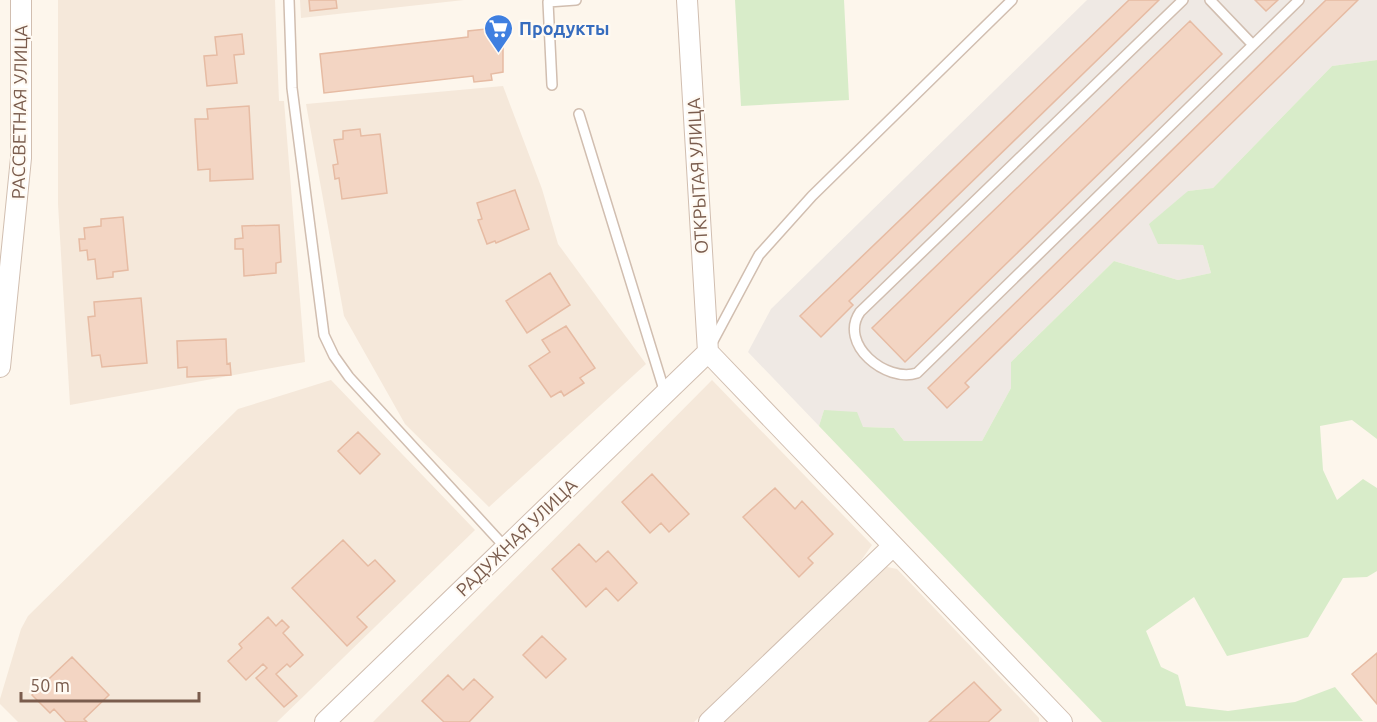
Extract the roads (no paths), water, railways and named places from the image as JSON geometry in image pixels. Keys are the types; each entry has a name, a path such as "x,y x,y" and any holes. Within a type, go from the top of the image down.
{"street":[{"name":"РАССВЕТНАЯ УЛИЦА","path":"0,367 21,158 21,0"},
{"name":"ОТКРЫТАЯ УЛИЦА","path":"687,0 708,352"},
{"name":"РАДУЖНАЯ УЛИЦА","path":"325,722 708,352"},
{"path":"708,352 1062,722"},
{"path":"709,722 893,546"}],"lane":[{"path":"289,0 292,88 324,335 334,356 349,377 506,547"},
{"path":"552,85 548,2 576,0"},
{"path":"708,352 759,255 812,196 1012,0"},
{"path":"1183,0 860,312 854,320 856,339 878,366 897,375 907,376 917,373 1299,0"},
{"path":"1210,0 1253,45"},
{"path":"579,114 665,393"}],"place":[{"name":"Продукты","path":"498,54"}]}
